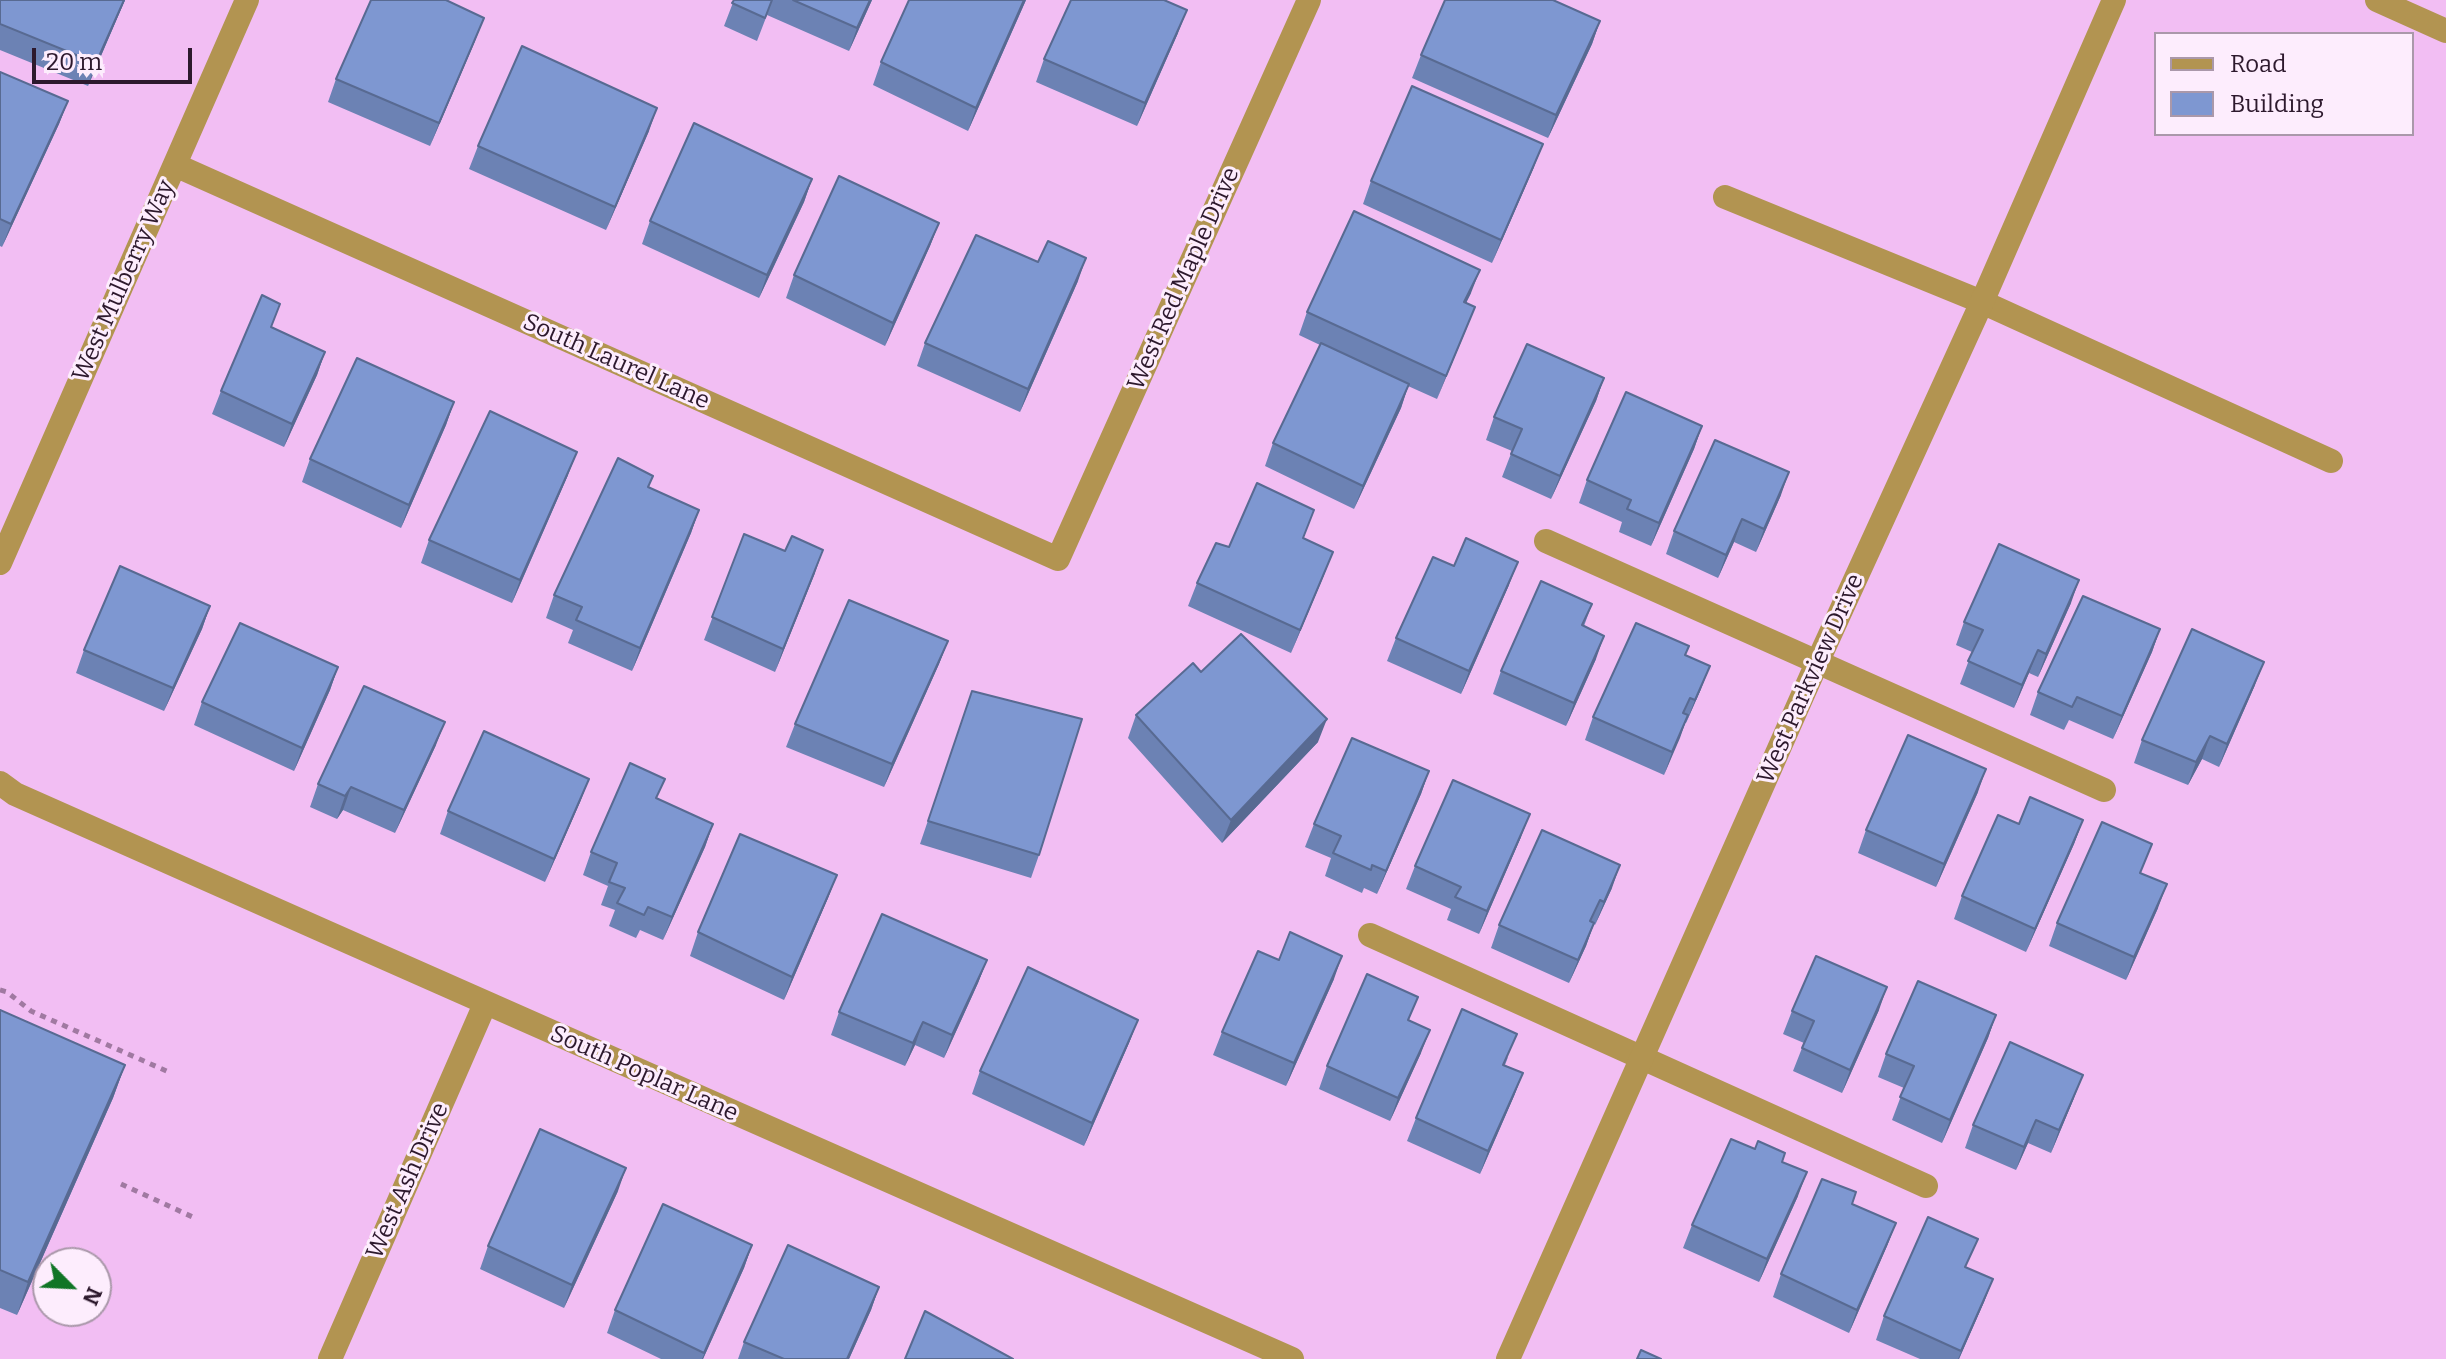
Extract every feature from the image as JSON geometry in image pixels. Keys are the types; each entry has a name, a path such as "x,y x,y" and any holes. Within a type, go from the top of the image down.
{"street":[{"name":"West Mulberry Way","path":"0,563 247,0"},
{"name":"West Red Maple Drive","path":"1058,559 1309,0"},
{"name":"West Parkview Drive","path":"1508,1359 1817,663 1982,302 2114,0"},
{"path":"2377,0 2446,31"},
{"name":"South Laurel Lane","path":"175,165 1058,559"},
{"path":"1725,197 1982,302 2331,461"},
{"path":"1546,541 2104,790"},
{"name":"South Poplar Lane","path":"0,783 15,794 485,1004 1292,1359"},
{"path":"1370,935 1926,1186"},
{"name":"West Ash Drive","path":"330,1359 485,1004"}],"path":[{"path":"0,990 31,1011 171,1073"},
{"path":"24,1025 31,1011"},
{"path":"121,1184 197,1219"}],"building":[{"path":"0,0 124,0 96,63 0,24"},
{"path":"371,0 446,0 484,18 439,123 336,79"},
{"path":"734,0 772,0 765,18 732,3"},
{"path":"793,0 870,0 857,28"},
{"path":"909,0 1024,0 976,108 881,62"},
{"path":"1071,0 1164,0 1187,10 1145,103 1044,59"},
{"path":"1445,0 1553,0 1600,21 1556,115 1421,55"},
{"path":"522,46 657,108 615,207 478,146"},
{"path":"0,72 68,101 11,224 0,219"},
{"path":"1412,86 1543,144 1501,240 1371,181"},
{"path":"694,123 812,179 767,275 650,221"},
{"path":"839,176 939,223 893,323 794,275"},
{"path":"1354,211 1480,270 1464,302 1475,307 1446,376 1307,312"},
{"path":"976,235 1038,262 1048,241 1086,258 1028,389 925,343"},
{"path":"262,295 280,304 271,327 325,352 292,424 221,391"},
{"path":"1321,343 1409,384 1363,486 1273,443"},
{"path":"1527,344 1604,378 1560,476 1511,454 1522,429 1494,417"},
{"path":"357,358 454,402 409,505 310,459"},
{"path":"1626,392 1702,426 1659,523 1627,509 1631,500 1587,480"},
{"path":"490,411 577,452 520,580 429,540"},
{"path":"1715,440 1789,472 1764,529 1742,519 1726,555 1674,531"},
{"path":"618,458 653,476 648,487 699,510 640,648 576,620 582,607 554,595"},
{"path":"1257,483 1314,510 1303,538 1333,552 1300,630 1197,583 1216,543 1229,547"},
{"path":"744,534 785,551 792,536 823,550 783,649 712,617"},
{"path":"1466,538 1518,562 1469,671 1396,638 1433,557 1454,566"},
{"path":"1999,544 2079,580 2046,654 2038,650 2022,685 1968,661 1983,630 1964,622"},
{"path":"120,566 210,606 173,688 84,650"},
{"path":"1541,581 1592,604 1582,625 1604,636 1574,703 1501,671"},
{"path":"2083,596 2160,629 2122,716 2077,697 2072,707 2038,692"},
{"path":"849,600 948,641 892,764 795,724"},
{"path":"240,623 338,667 302,748 202,702"},
{"path":"1636,623 1689,646 1685,655 1710,666 1695,700 1690,698 1683,713 1688,715 1672,752 1593,717"},
{"path":"2192,629 2264,662 2227,744 2210,736 2196,762 2142,740"},
{"path":"1241,634 1327,719 1231,820 1136,715 1193,663 1201,672"},
{"path":"364,686 445,722 404,810 351,787 345,796 318,784"},
{"path":"972,691 1082,719 1039,855 928,821"},
{"path":"484,731 589,779 554,859 448,811"},
{"path":"1908,735 1986,769 1944,864 1866,830"},
{"path":"1352,738 1429,771 1386,871 1372,865 1371,870 1333,853 1341,836 1314,824"},
{"path":"630,763 665,779 656,798 713,824 672,917 648,907 644,915 617,903 625,888 609,882 617,863 591,852"},
{"path":"1453,780 1530,814 1487,911 1455,897 1461,887 1415,866"},
{"path":"2030,797 2083,820 2035,929 1962,896 1998,815 2019,824"},
{"path":"2102,822 2152,844 2140,873 2167,884 2134,957 2057,923"},
{"path":"1542,830 1620,865 1604,902 1600,900 1590,921 1594,923 1578,960 1499,925"},
{"path":"740,834 837,875 792,977 698,932"},
{"path":"882,914 987,960 952,1035 923,1022 913,1043 839,1012"},
{"path":"1290,932 1342,956 1294,1063 1222,1032 1258,951 1279,960"},
{"path":"1816,956 1887,987 1850,1070 1802,1048 1814,1021 1792,1011"},
{"path":"1028,967 1138,1020 1092,1123 980,1071"},
{"path":"1367,974 1418,997 1408,1020 1430,1030 1398,1098 1327,1066"},
{"path":"1918,981 1996,1015 1950,1120 1900,1097 1914,1066 1886,1054"},
{"path":"1462,1009 1517,1034 1503,1065 1523,1073 1488,1151 1416,1118"},
{"path":"0,1010 125,1065 44,1247 32,1247 32,1273 28,1282 0,1270"},
{"path":"2010,1042 2083,1075 2059,1130 2036,1120 2024,1147 1973,1125"},
{"path":"540,1129 626,1168 572,1285 488,1246"},
{"path":"1731,1139 1755,1149 1758,1141 1785,1153 1782,1162 1807,1172 1767,1259 1692,1225"},
{"path":"1822,1179 1856,1192 1852,1204 1896,1223 1857,1310 1781,1274"},
{"path":"663,1204 752,1245 704,1353 615,1310"},
{"path":"1928,1217 1978,1239 1965,1267 1993,1279 1961,1351 1884,1316"},
{"path":"788,1245 879,1287 847,1359 784,1359 744,1342"},
{"path":"925,1311 1013,1359 905,1359"},
{"path":"1641,1350 1661,1359 1637,1359"}]}
